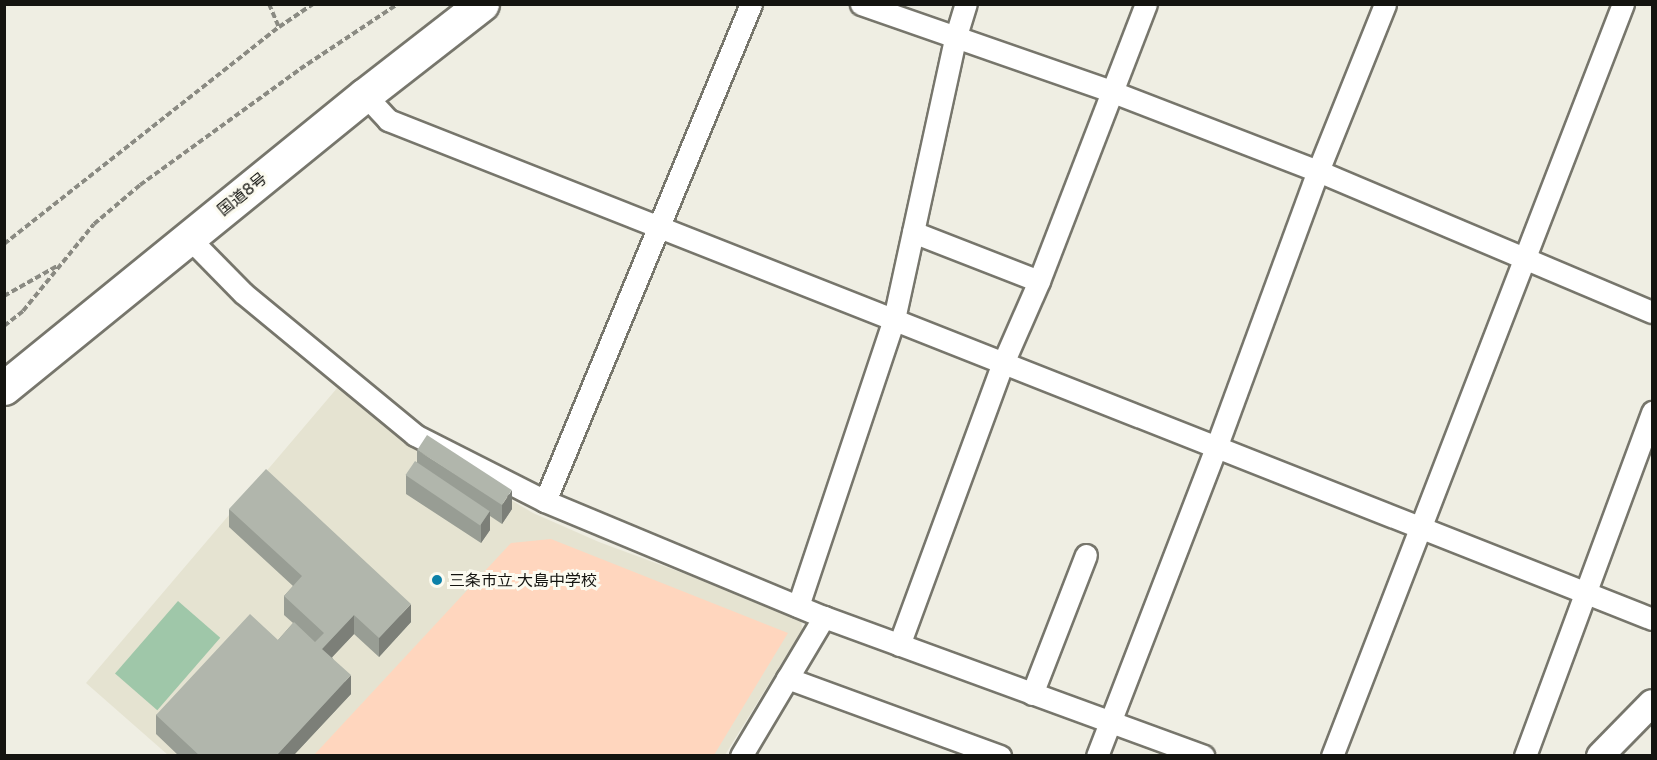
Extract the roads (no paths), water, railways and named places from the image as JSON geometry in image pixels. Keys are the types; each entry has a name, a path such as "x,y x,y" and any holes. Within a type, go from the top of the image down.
{"highway":[{"name":"国道8号","path":"4,388 188,237 482,4"}],"street":[{"path":"545,501 751,4"},
{"path":"861,4 955,39 1113,92 1318,171 1653,312"},
{"path":"798,606 894,319 955,39 966,4"},
{"path":"899,645 1002,363 1039,281 1146,4"},
{"path":"1097,756 1217,446 1318,171 1385,4"},
{"path":"1332,756 1623,4"},
{"path":"365,95 388,120 658,229 894,319 1653,619"},
{"path":"913,232 1039,281"},
{"path":"188,237 243,293 415,435 545,501 824,617 1203,756"},
{"path":"1525,756 1653,412"},
{"path":"1032,694 1086,555"},
{"path":"741,756 824,617"},
{"path":"787,678 1000,756"},
{"path":"1600,756 1653,703"}],"place":[{"name":"三条市立 大島中学校","path":"437,580"}]}
